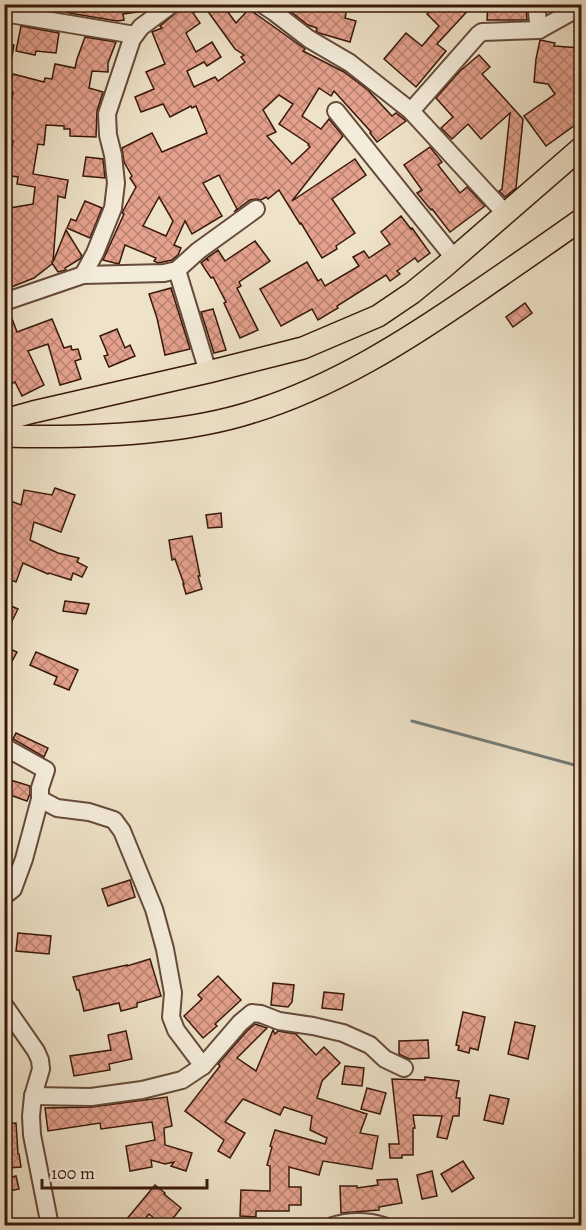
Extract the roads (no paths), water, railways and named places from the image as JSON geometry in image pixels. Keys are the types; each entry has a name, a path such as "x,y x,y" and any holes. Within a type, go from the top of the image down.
{"main road":[{"path":"7,437 33,412 303,348 378,316 412,293 582,147"},
{"path":"7,437 173,429 248,413 291,398 365,363 421,330 582,219"},
{"path":"7,437 128,445 199,436 242,427 269,418 316,399 412,352 582,235"}],"street":[{"path":"83,275 95,253 113,208 116,183 107,114 132,39 141,27 172,4"},
{"path":"262,4 309,39 350,63 411,111 505,213"},
{"path":"536,4 539,30"},
{"path":"411,111 482,32 539,30 582,6"},
{"path":"4,13 135,35"},
{"path":"336,111 454,258"},
{"path":"4,302 83,275 164,273 177,270 198,251 256,209"},
{"path":"177,270 208,372"},
{"path":"4,746 46,770 24,859 13,889 4,896"},
{"path":"40,799 57,807 89,812 114,820 122,831 154,909 165,949 174,993 171,1017 176,1030 203,1066"},
{"path":"4,1005 40,1060 41,1069 33,1096 32,1135 50,1226"},
{"path":"33,1096 91,1097 142,1090 182,1080 203,1066 240,1023 252,1013 279,1021 344,1033 370,1045 385,1059 404,1068"},
{"path":"332,1226 363,1222 384,1226"}],"waterway":[{"path":"412,721 582,767"}]}
